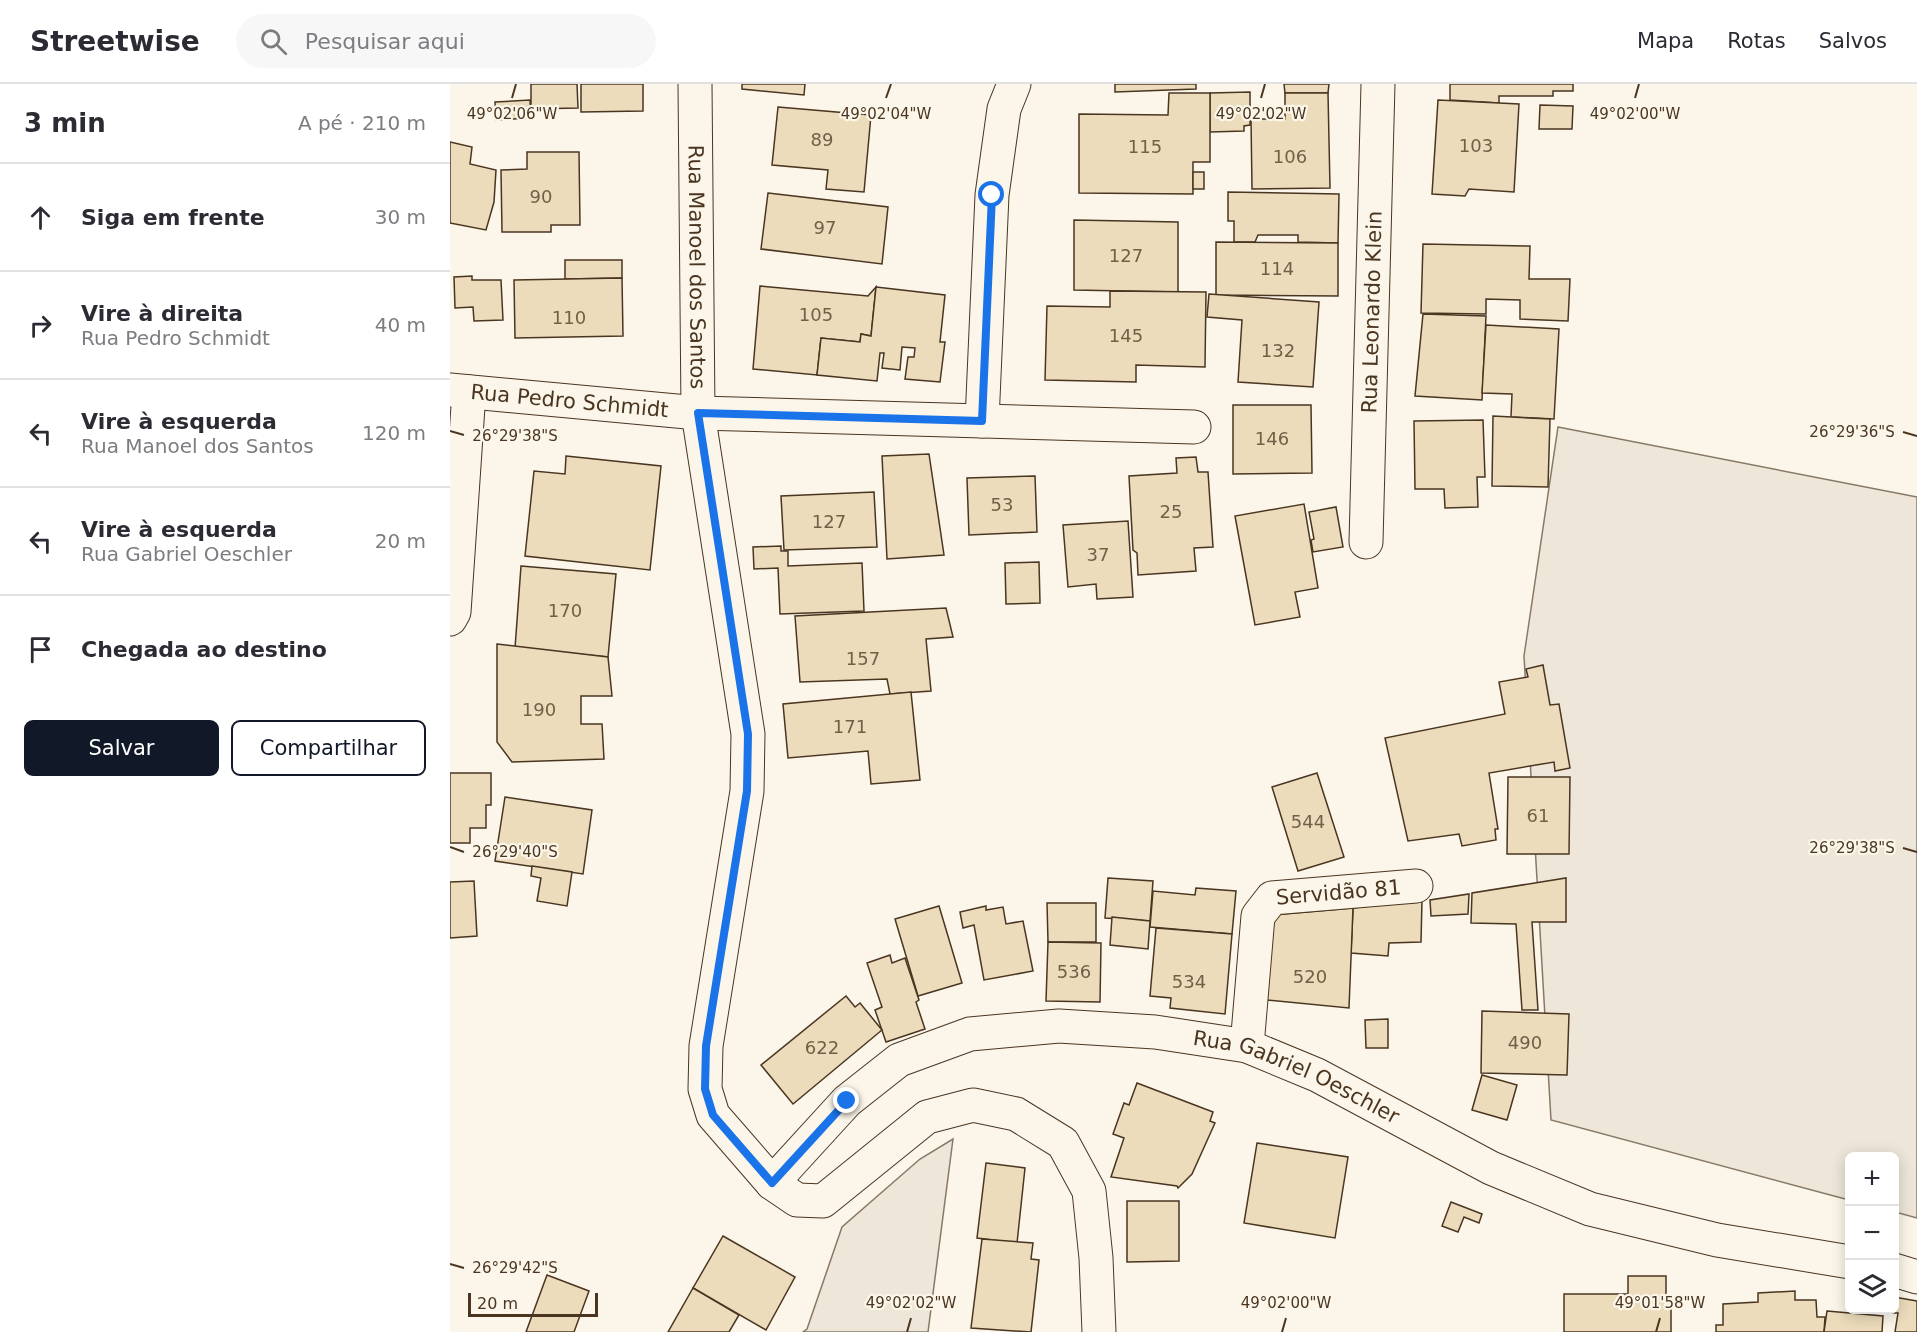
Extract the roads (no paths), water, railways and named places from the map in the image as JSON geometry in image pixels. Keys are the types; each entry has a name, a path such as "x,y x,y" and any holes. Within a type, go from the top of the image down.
{"street":[{"name":"Rua Manoel dos Santos","path":"695,84 698,413 748,734 747,791 706,1046 705,1089 713,1115 772,1183 797,1200 823,1201 927,1117 974,1105 1016,1114 1063,1143 1089,1191 1096,1258 1099,1332"},
{"path":"982,421 992,195 1004,109 1014,84"},
{"name":"Rua Leonardo Klein","path":"1366,542 1377,84"},
{"name":"Rua Pedro Schmidt","path":"459,391 698,413 1194,427"},
{"path":"450,619 454,612 458,559 459,391"},
{"name":"Servidão 81","path":"1247,1046 1258,916 1272,898 1416,886"},
{"name":"Rua Gabriel Oeschler","path":"772,1183 847,1101 899,1060 970,1034 1059,1026 1155,1032 1247,1046 1317,1075 1491,1168 1590,1209 1717,1240 1845,1261"},
{"path":"1899,1272 1917,1277"}]}
